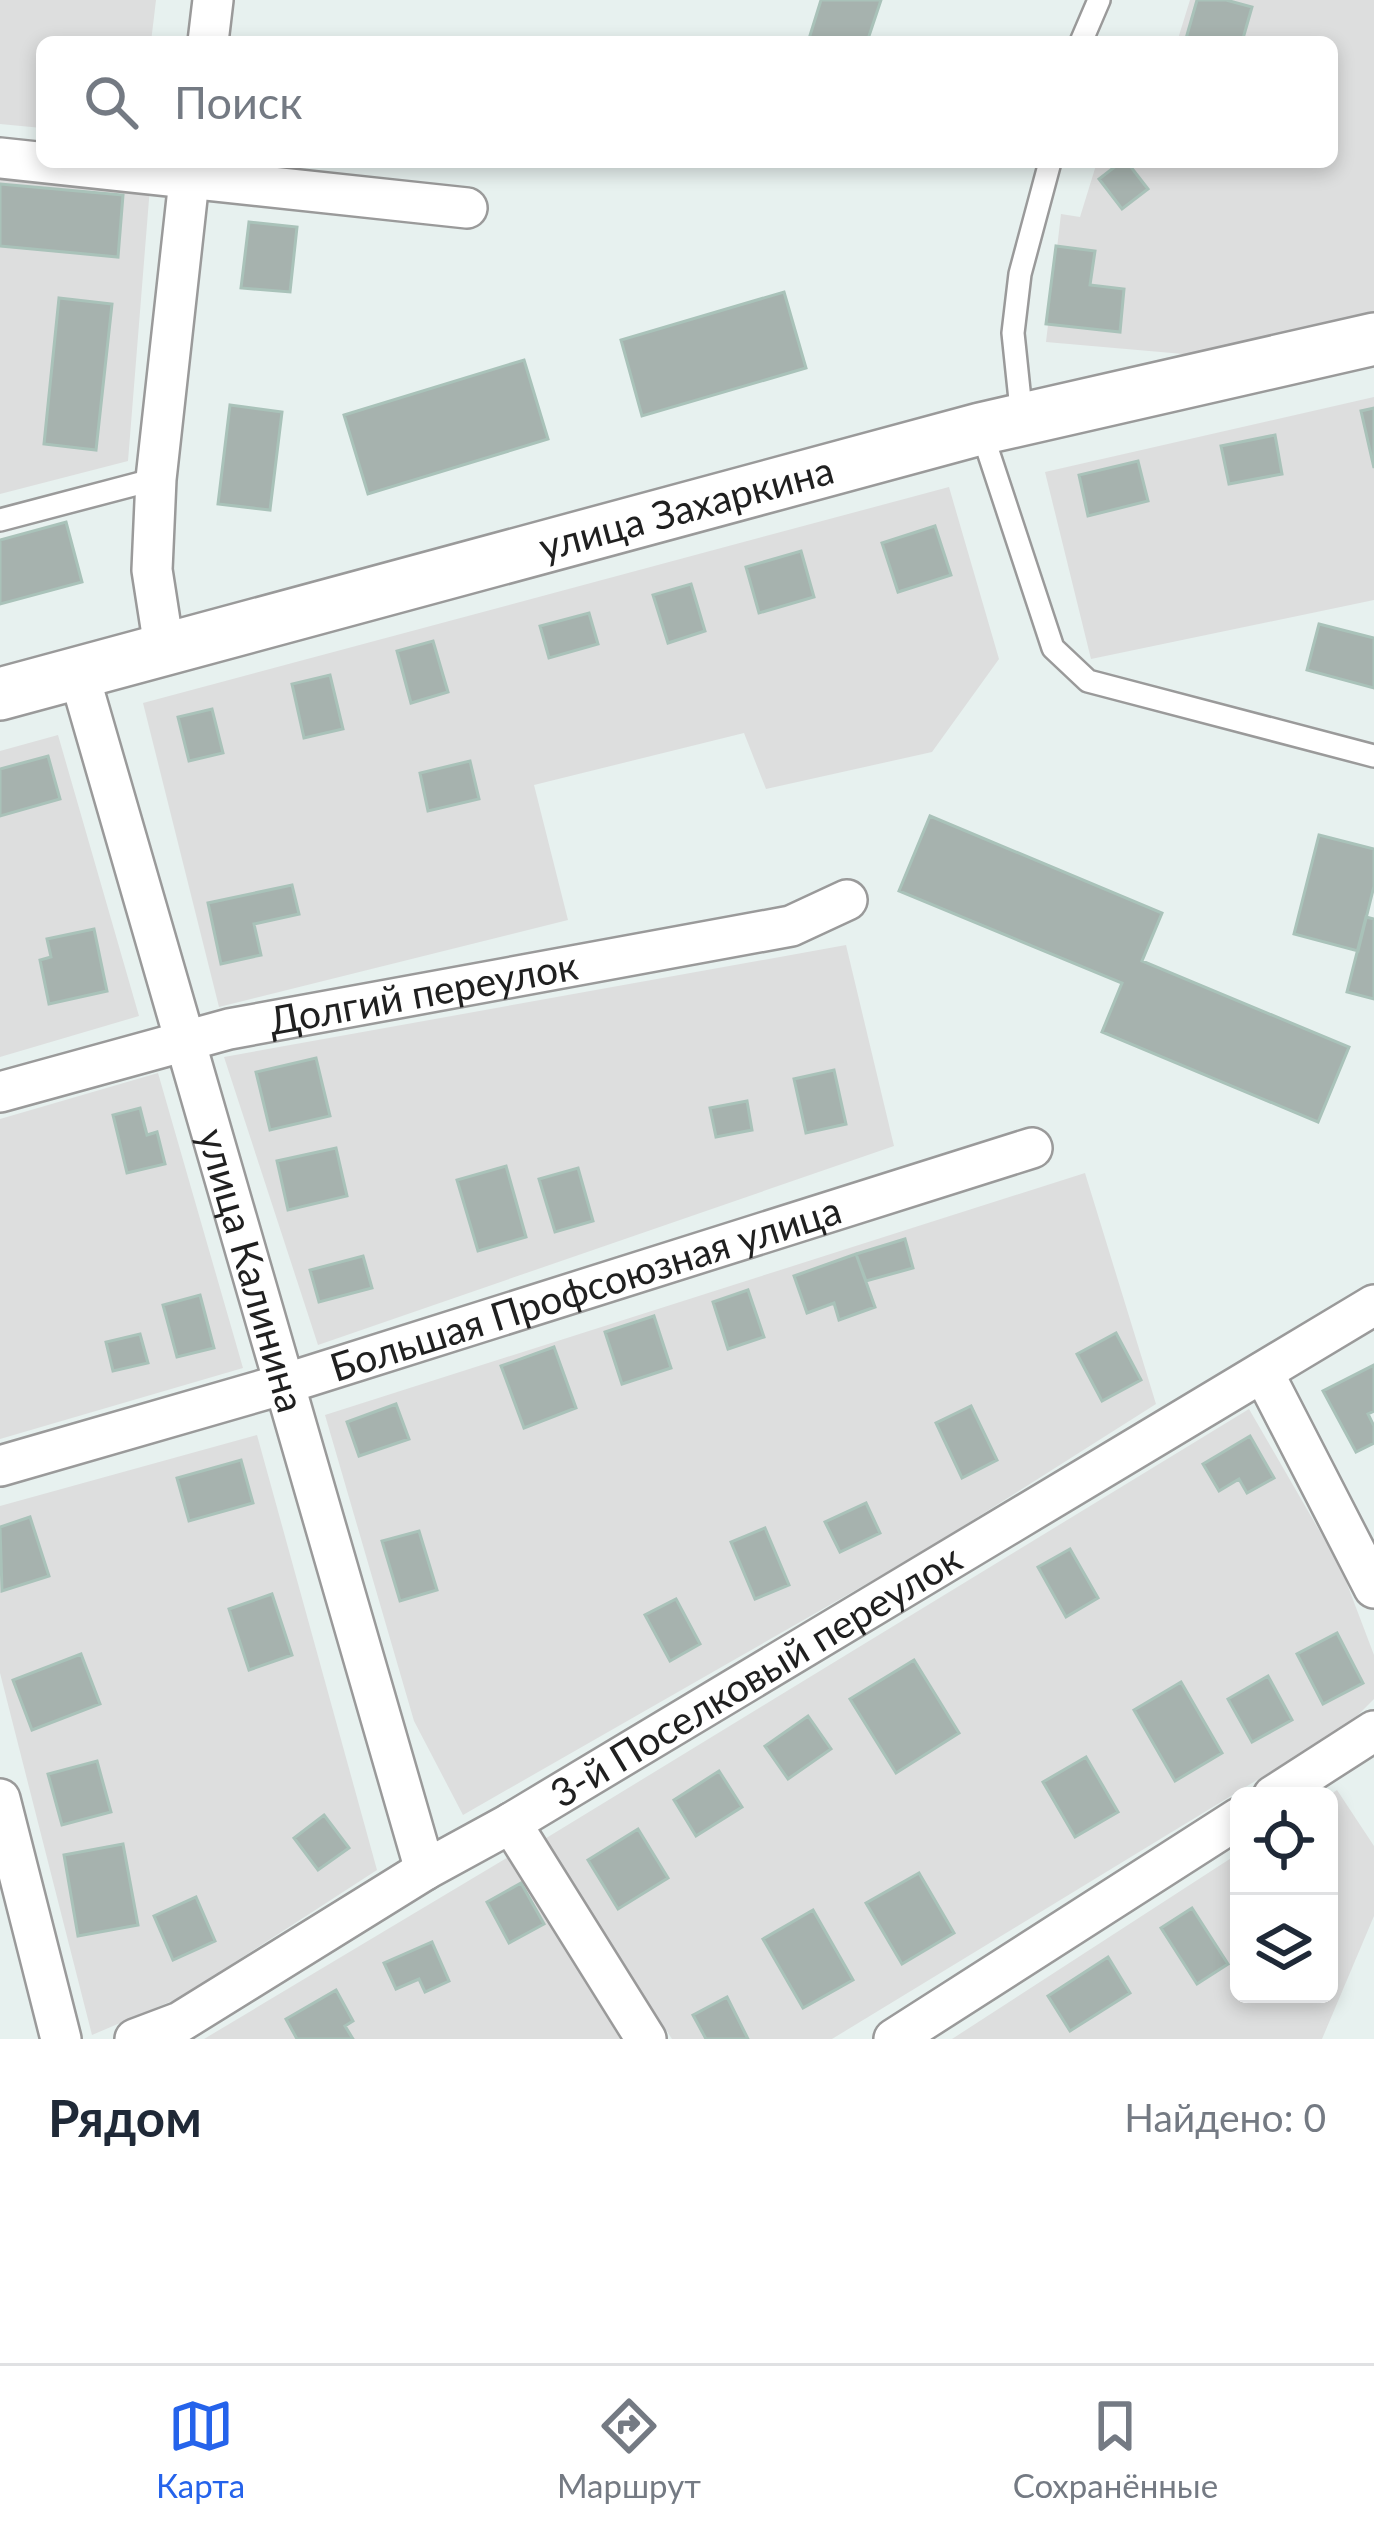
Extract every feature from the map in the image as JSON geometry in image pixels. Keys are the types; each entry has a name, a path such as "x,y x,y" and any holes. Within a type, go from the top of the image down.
{"street":[{"path":"209,36 213,0"},
{"path":"0,158 36,160"},
{"path":"158,168 467,208"},
{"path":"164,647 152,570 156,479 190,170"},
{"name":"улица Захаркина","path":"0,694 1001,424 1374,339"},
{"name":"улица Калинина","path":"78,671 425,1870"},
{"name":"Долгий переулок","path":"0,1092 184,1040 791,926 847,900"},
{"name":"Большая Профсоюзная улица","path":"0,1466 284,1384 1032,1148"},
{"name":"3-й Поселковый переулок","path":"135,2039 179,2022 425,1870 511,1823 1374,1305"},
{"path":"1263,1372 1374,1588"},
{"path":"1287,1787 1374,1731"},
{"path":"0,1798 61,2039"},
{"path":"511,1823 646,2039"},
{"path":"894,2039 1230,1824"}],"lane":[{"path":"1084,36 1099,0"},
{"path":"1048,168 1020,274 1001,424 1053,648 1088,681 1374,756"},
{"path":"0,520 156,479"}],"shaded area":[{"path":"0,0 156,0 152,36 36,36 36,127 0,124"},
{"path":"1190,0 1374,0 1374,311 1195,355 1046,342 1061,214 1080,217 1095,168 1338,168 1338,36 1179,36"},
{"path":"0,172 150,187 128,461 0,494"},
{"path":"1374,397 1374,600 1091,659 1045,472"},
{"path":"949,487 999,659 932,752 766,789 744,733 534,785 568,920 219,1007 143,703"},
{"path":"58,735 139,1016 0,1057 0,751"},
{"path":"846,945 894,1146 318,1345 224,1057"},
{"path":"158,1073 243,1368 0,1439 0,1119"},
{"path":"1085,1173 1156,1404 924,1551 463,1815 414,1721 325,1415"},
{"path":"1249,1409 1341,1568 1374,1655 1374,1699 1349,1724 1246,1787 1230,1787 1230,1797 832,2039 672,2039 543,1840"},
{"path":"257,1435 377,1870 181,1997 92,2035 0,1673 0,1506"},
{"path":"1338,1792 1374,1846 1374,1916 1338,2001"},
{"path":"510,1856 620,2039 204,2039"},
{"path":"1230,1859 1230,2003 1337,2003 1322,2039 952,2039"}],"building":[{"path":"821,0 881,0 869,36 810,36"},
{"path":"1197,0 1226,0 1252,7 1244,36 1187,36"},
{"path":"1113,168 1132,168 1148,189 1122,209 1099,179"},
{"path":"0,184 123,195 118,257 0,246"},
{"path":"249,222 297,227 290,292 241,288"},
{"path":"1056,246 1095,251 1090,285 1124,289 1120,332 1046,324"},
{"path":"784,292 806,368 642,416 621,340"},
{"path":"59,298 112,304 96,450 44,444"},
{"path":"524,360 548,439 368,494 344,415"},
{"path":"230,405 282,412 270,510 218,504"},
{"path":"1374,408 1374,468 1361,411"},
{"path":"1275,435 1282,474 1229,484 1221,446"},
{"path":"1138,461 1148,501 1088,516 1079,475"},
{"path":"66,522 82,582 0,604 0,540"},
{"path":"935,526 951,575 898,592 882,543"},
{"path":"801,551 814,597 759,613 746,567"},
{"path":"691,584 705,631 668,643 653,595"},
{"path":"589,613 598,644 549,658 540,626"},
{"path":"1319,624 1374,638 1374,688 1307,670"},
{"path":"433,641 448,692 411,703 397,651"},
{"path":"330,675 343,729 304,738 292,684"},
{"path":"212,709 223,753 189,761 178,717"},
{"path":"48,756 60,799 0,816 0,769"},
{"path":"470,761 479,799 428,811 420,773"},
{"path":"930,816 1162,913 1142,961 1349,1047 1318,1122 1102,1032 1122,983 899,891"},
{"path":"1319,835 1374,849 1374,886 1358,951 1294,934"},
{"path":"292,885 299,914 254,924 261,955 221,964 208,903"},
{"path":"1366,917 1374,919 1374,999 1347,992"},
{"path":"94,929 107,991 49,1004 40,960 51,957 47,939"},
{"path":"316,1058 330,1116 270,1130 256,1072"},
{"path":"834,1070 846,1124 806,1133 794,1079"},
{"path":"747,1101 752,1130 716,1137 710,1108"},
{"path":"140,1108 147,1135 157,1132 165,1164 127,1173 113,1115"},
{"path":"336,1148 347,1196 288,1210 277,1161"},
{"path":"506,1166 526,1237 478,1251 457,1180"},
{"path":"578,1168 593,1221 555,1232 539,1179"},
{"path":"905,1239 913,1268 866,1281 856,1254"},
{"path":"856,1254 875,1307 839,1320 834,1303 807,1313 794,1276"},
{"path":"363,1256 372,1288 319,1302 310,1270"},
{"path":"748,1290 764,1337 728,1349 713,1302"},
{"path":"200,1295 214,1348 177,1357 163,1305"},
{"path":"654,1316 671,1368 622,1384 605,1332"},
{"path":"1116,1333 1141,1380 1102,1401 1077,1354"},
{"path":"140,1334 148,1363 113,1371 106,1342"},
{"path":"554,1347 576,1408 524,1428 501,1366"},
{"path":"1374,1365 1374,1411 1368,1414 1374,1443 1356,1452 1323,1391"},
{"path":"396,1404 409,1439 359,1456 347,1422"},
{"path":"971,1406 997,1460 962,1478 936,1423"},
{"path":"1250,1436 1274,1478 1247,1493 1239,1479 1219,1491 1203,1464"},
{"path":"241,1460 253,1503 189,1521 177,1478"},
{"path":"866,1503 880,1533 840,1552 825,1522"},
{"path":"30,1517 49,1576 2,1591 0,1527"},
{"path":"765,1528 789,1585 755,1599 731,1542"},
{"path":"419,1531 437,1590 400,1601 382,1541"},
{"path":"1070,1549 1098,1598 1066,1617 1038,1567"},
{"path":"272,1594 292,1655 249,1670 229,1609"},
{"path":"676,1599 700,1644 670,1661 645,1615"},
{"path":"1337,1633 1363,1683 1323,1704 1297,1654"},
{"path":"81,1654 100,1704 32,1730 13,1680"},
{"path":"914,1660 959,1733 896,1773 850,1699"},
{"path":"1268,1676 1292,1720 1252,1742 1228,1699"},
{"path":"1181,1682 1222,1753 1175,1781 1134,1710"},
{"path":"808,1716 831,1749 788,1779 765,1746"},
{"path":"1086,1757 1118,1812 1075,1837 1043,1782"},
{"path":"97,1761 111,1812 62,1825 48,1774"},
{"path":"719,1771 742,1807 696,1836 674,1800"},
{"path":"324,1815 349,1848 318,1870 294,1838"},
{"path":"638,1829 668,1878 618,1909 588,1860"},
{"path":"123,1844 138,1925 78,1936 64,1855"},
{"path":"919,1873 954,1933 902,1964 866,1903"},
{"path":"521,1883 544,1924 509,1943 487,1902"},
{"path":"196,1897 215,1941 173,1960 154,1916"},
{"path":"1192,1908 1228,1964 1197,1984 1161,1928"},
{"path":"813,1910 853,1980 803,2008 763,1939"},
{"path":"432,1942 449,1981 425,1992 419,1979 396,1989 384,1963"},
{"path":"1108,1957 1130,1993 1070,2031 1048,1996"},
{"path":"336,1990 353,2021 345,2026 353,2039 297,2039 286,2019"},
{"path":"727,1997 748,2039 706,2039 693,2015"}]}
